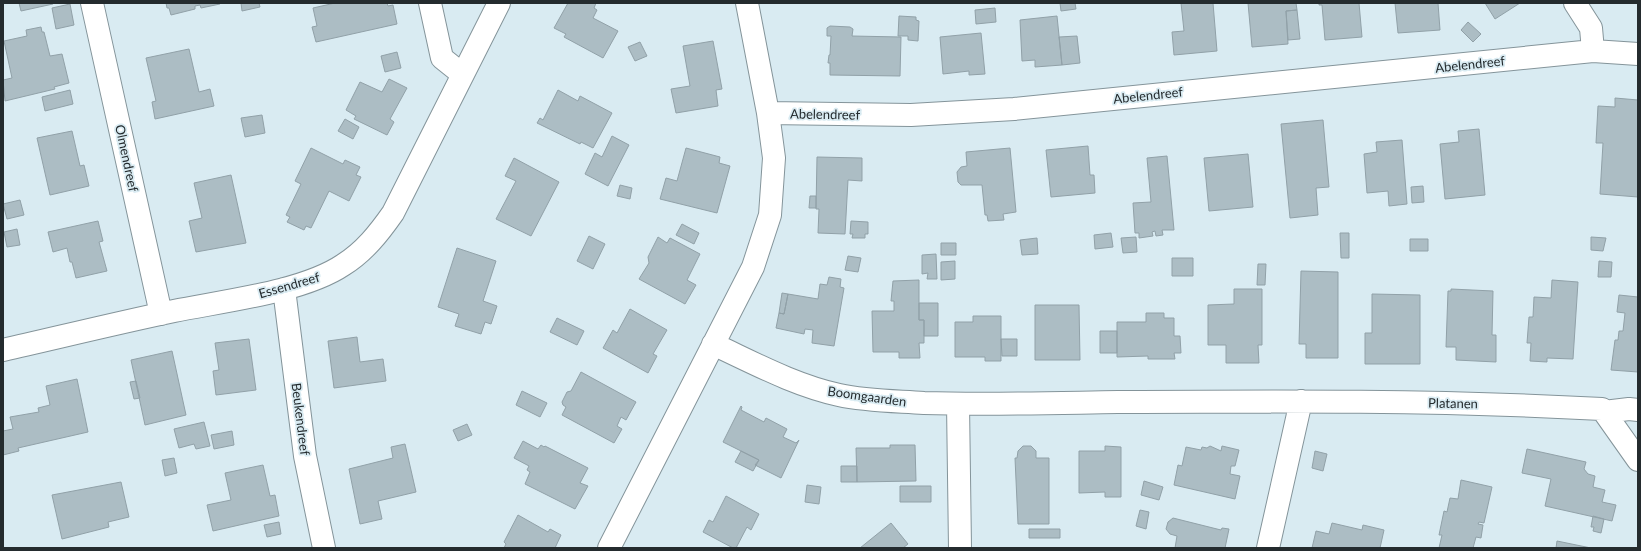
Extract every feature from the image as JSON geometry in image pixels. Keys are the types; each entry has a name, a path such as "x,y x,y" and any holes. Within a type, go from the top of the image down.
{"street":[{"name":"Olmendreef","path":"92,3 161,314"},
{"path":"430,3 442,58 462,74"},
{"name":"Essendreef","path":"3,350 161,314 284,289 317,278 343,265 377,236 393,213 499,3"},
{"path":"609,548 753,267 770,215 774,158 768,113 747,3"},
{"path":"1575,3 1591,28 1593,52"},
{"name":"Abelendreef","path":"768,113 912,115 1014,109 1593,52 1638,54"},
{"name":"Beukendreef","path":"284,289 305,456 324,548"},
{"name":"Boomgaarden","path":"713,344 794,382 839,395 884,401 958,404 1159,402"},
{"path":"1268,548 1301,401"},
{"name":"Platanen","path":"1159,402 1301,401 1504,404 1602,410 1604,412 1629,408 1638,410"},
{"path":"958,404 960,548"},
{"path":"1604,412 1638,460"}],"building":[{"path":"19,3 52,3 53,4 21,11"},
{"path":"166,3 220,4 201,8 200,5 195,6 195,9 171,15"},
{"path":"241,3 259,3 260,7 242,11"},
{"path":"335,3 387,3 388,6 393,5 397,24 316,42 312,27 317,26 313,8"},
{"path":"568,3 596,3 594,8 597,10 593,18 618,31 603,58 564,37 566,34 554,28"},
{"path":"1060,3 1075,3 1076,9 1061,11"},
{"path":"1181,3 1213,3 1217,51 1174,55 1172,32 1184,31"},
{"path":"1248,3 1296,3 1297,10 1286,11 1288,44 1252,47"},
{"path":"1319,3 1359,3 1362,37 1325,40 1322,5 1319,5"},
{"path":"1395,3 1438,3 1440,30 1398,33"},
{"path":"1485,3 1520,3 1495,19"},
{"path":"70,4 74,25 56,29 52,8"},
{"path":"995,8 996,22 976,24 975,10"},
{"path":"1297,10 1300,39 1288,40 1286,11"},
{"path":"899,16 916,17 916,20 919,21 918,41 908,40 908,36 898,36"},
{"path":"1057,16 1062,65 1035,67 1035,60 1022,61 1020,20"},
{"path":"1468,22 1481,34 1473,42 1461,30"},
{"path":"830,26 850,27 853,29 852,36 901,37 900,76 830,75 830,63 828,63 831,36 827,36 827,28"},
{"path":"41,27 42,32 44,32 50,56 62,54 69,83 54,87 55,89 5,101 3,80 12,78 4,41 27,36 26,30"},
{"path":"981,33 985,74 969,75 969,71 943,74 940,37"},
{"path":"1077,36 1080,63 1062,65 1059,37"},
{"path":"713,41 722,89 716,90 718,106 676,113 671,89 690,86 683,46"},
{"path":"640,42 647,56 635,61 628,47"},
{"path":"189,49 199,92 210,89 214,106 155,119 152,102 156,101 146,58"},
{"path":"397,52 401,68 385,72 381,56"},
{"path":"389,79 407,88 390,119 394,122 387,135 354,119 356,116 346,110 360,82 382,92"},
{"path":"70,90 73,104 45,111 42,97"},
{"path":"558,90 578,101 580,96 612,113 593,148 581,142 580,144 537,123 540,118 543,120"},
{"path":"1615,98 1638,100 1638,197 1600,194 1603,143 1596,143 1598,106 1615,107"},
{"path":"262,115 265,133 245,137 241,118"},
{"path":"345,119 359,127 353,139 338,131"},
{"path":"1323,120 1329,187 1316,188 1318,215 1290,218 1281,124"},
{"path":"1479,129 1485,195 1445,199 1440,144 1459,142 1458,131"},
{"path":"72,131 80,166 84,165 89,186 50,195 37,138"},
{"path":"612,136 629,145 608,186 585,174 595,153 602,157"},
{"path":"1402,140 1407,204 1389,206 1388,191 1367,193 1364,154 1377,152 1376,142"},
{"path":"1088,146 1090,175 1094,175 1095,193 1051,197 1046,150"},
{"path":"311,148 343,164 345,160 360,167 356,175 361,177 349,201 329,191 311,228 306,226 304,230 287,222 290,217 286,215 301,184 295,181"},
{"path":"686,148 720,157 719,163 730,166 717,213 660,199 666,178 677,181"},
{"path":"1010,148 1016,212 1003,214 1004,220 988,221 987,215 985,215 982,185 961,185 958,182 957,172 961,167 967,166 966,152"},
{"path":"1248,154 1253,207 1209,211 1204,158"},
{"path":"1167,156 1174,230 1162,230 1163,235 1156,236 1155,231 1152,232 1153,236 1139,238 1139,233 1135,233 1133,203 1151,202 1147,158"},
{"path":"817,157 862,158 862,181 848,180 845,234 818,233 819,209 816,209"},
{"path":"514,158 559,182 531,236 496,219 516,181 505,176"},
{"path":"231,175 246,243 196,252 189,221 202,218 194,183"},
{"path":"620,185 632,188 630,199 617,196"},
{"path":"1423,186 1424,202 1412,203 1411,187"},
{"path":"810,196 816,196 816,208 809,208"},
{"path":"20,200 24,215 7,219 3,204"},
{"path":"98,221 103,241 99,242 107,271 76,278 67,248 53,252 48,232"},
{"path":"851,221 868,222 868,234 865,234 865,238 852,238 853,234 850,234"},
{"path":"682,224 699,233 694,244 676,235"},
{"path":"17,229 20,245 7,247 4,232"},
{"path":"1111,233 1113,247 1095,249 1094,235"},
{"path":"1340,233 1349,233 1349,258 1341,258"},
{"path":"589,236 605,244 593,269 577,261"},
{"path":"658,237 667,243 670,238 700,254 687,280 696,285 685,304 639,279 649,263 648,257"},
{"path":"1136,237 1137,252 1123,253 1121,238"},
{"path":"1591,237 1606,238 1603,251 1591,250"},
{"path":"1037,238 1038,254 1022,255 1020,240"},
{"path":"1410,239 1428,239 1428,251 1410,251"},
{"path":"941,243 956,243 956,255 941,255"},
{"path":"457,248 496,261 483,301 497,306 491,324 485,322 481,334 455,326 459,314 438,307"},
{"path":"936,254 937,279 927,279 928,273 922,274 922,255"},
{"path":"848,256 861,258 858,272 845,270"},
{"path":"1172,258 1193,258 1193,276 1172,276"},
{"path":"955,261 955,279 941,280 941,262"},
{"path":"1599,261 1612,262 1611,277 1598,277"},
{"path":"1258,264 1266,264 1265,285 1257,285"},
{"path":"1301,271 1338,272 1338,358 1306,358 1306,344 1299,344"},
{"path":"829,277 841,279 840,287 844,288 834,346 812,343 813,330 805,329 804,334 776,328 779,313 784,314 788,294 818,299 820,284 827,285"},
{"path":"919,280 919,320 924,320 924,343 919,343 920,358 899,358 899,352 873,352 872,311 894,311 894,301 891,301 893,281"},
{"path":"1552,280 1578,282 1573,359 1547,358 1547,362 1530,361 1531,343 1527,343 1529,317 1533,317 1534,297 1551,298"},
{"path":"1234,289 1262,289 1262,345 1258,345 1259,363 1226,363 1226,345 1208,345 1208,305 1234,304"},
{"path":"1451,289 1493,291 1492,335 1496,335 1496,362 1456,360 1456,347 1446,347 1448,291 1451,291"},
{"path":"782,293 788,294 784,314 779,313"},
{"path":"1372,294 1420,295 1420,364 1365,364 1365,333 1372,333"},
{"path":"1619,295 1638,297 1638,372 1611,370 1615,340 1618,340 1619,331 1623,331 1625,313 1617,312"},
{"path":"919,303 938,303 938,336 924,336 924,320 919,320"},
{"path":"1035,305 1079,305 1080,360 1035,360"},
{"path":"630,309 667,330 653,354 657,356 648,373 603,348 613,330 617,333"},
{"path":"1146,313 1164,313 1164,318 1174,318 1174,336 1180,336 1181,353 1174,353 1175,359 1148,359 1148,356 1117,357 1117,322 1146,322"},
{"path":"973,316 1001,316 1001,361 985,361 985,357 955,357 955,322 973,322"},
{"path":"557,318 584,331 577,345 550,332"},
{"path":"1100,331 1117,331 1117,353 1100,353"},
{"path":"357,337 360,362 383,359 386,381 334,388 328,341"},
{"path":"249,339 256,390 216,395 213,371 219,370 215,343"},
{"path":"1001,339 1017,339 1017,356 1002,356"},
{"path":"172,351 186,415 145,425 131,360"},
{"path":"581,372 636,402 626,420 621,417 617,426 622,429 614,443 562,415 566,407 562,402 567,392 571,391"},
{"path":"77,379 88,432 18,448 19,451 3,455 3,431 13,429 10,417 39,412 38,408 50,405 46,386"},
{"path":"136,381 140,398 134,399 130,382"},
{"path":"522,391 547,403 540,417 516,405"},
{"path":"741,406 741,410 764,422 766,418 787,429 783,437 796,443 799,440 781,478 755,465 759,460 723,442"},
{"path":"204,422 210,446 196,449 194,444 179,448 174,429"},
{"path":"467,424 472,435 458,441 453,430"},
{"path":"232,431 234,445 214,449 211,435"},
{"path":"523,441 538,449 541,445 544,447 545,446 588,468 580,483 588,486 575,509 525,484 530,472 527,470 529,466 514,458"},
{"path":"405,444 416,492 378,501 382,519 360,524 349,469 393,458 391,447"},
{"path":"890,445 915,445 916,481 857,482 856,448 890,448"},
{"path":"1023,446 1031,446 1036,451 1036,458 1049,458 1049,524 1018,524 1015,458 1017,458 1018,451"},
{"path":"1105,446 1121,447 1121,497 1105,497 1105,492 1079,493 1079,451 1105,451"},
{"path":"1210,446 1221,451 1222,446 1239,450 1235,466 1231,466 1230,474 1240,476 1235,499 1174,485 1178,465 1182,466 1186,447 1201,450 1202,447 1207,448"},
{"path":"1527,449 1586,462 1584,469 1588,474 1595,476 1593,487 1605,490 1602,502 1616,505 1612,521 1545,506 1551,479 1522,473"},
{"path":"741,451 759,460 753,471 735,462"},
{"path":"1315,451 1327,454 1323,471 1312,468"},
{"path":"174,458 177,473 165,476 162,460"},
{"path":"263,465 270,496 275,495 279,516 213,531 207,505 231,500 225,473"},
{"path":"841,466 857,466 857,482 841,482"},
{"path":"1461,480 1492,487 1484,523 1479,522 1478,524 1483,525 1481,538 1476,537 1473,548 1439,548 1442,535 1439,535 1444,511 1447,512 1450,498 1458,499"},
{"path":"1144,481 1163,487 1159,500 1141,495"},
{"path":"121,482 129,517 108,522 109,527 62,539 52,495"},
{"path":"807,485 821,487 819,504 805,502"},
{"path":"900,486 931,486 931,502 900,502"},
{"path":"726,496 759,514 751,530 747,527 736,548 733,548 703,532 709,520 713,522"},
{"path":"1140,510 1149,512 1146,529 1136,526"},
{"path":"518,515 548,532 550,529 561,535 555,548 504,548 506,544 504,542"},
{"path":"1593,516 1604,519 1601,533 1593,531 1594,527 1591,527"},
{"path":"1173,518 1221,530 1222,528 1229,529 1225,548 1175,548 1177,536 1170,534 1166,529 1168,522"},
{"path":"279,522 281,534 267,537 264,525"},
{"path":"891,523 908,544 903,548 860,548"},
{"path":"1332,523 1362,530 1363,525 1384,530 1380,548 1312,548 1316,531 1329,534"},
{"path":"1029,529 1060,529 1060,538 1029,538"},
{"path":"1557,541 1591,548 1556,548"}]}
